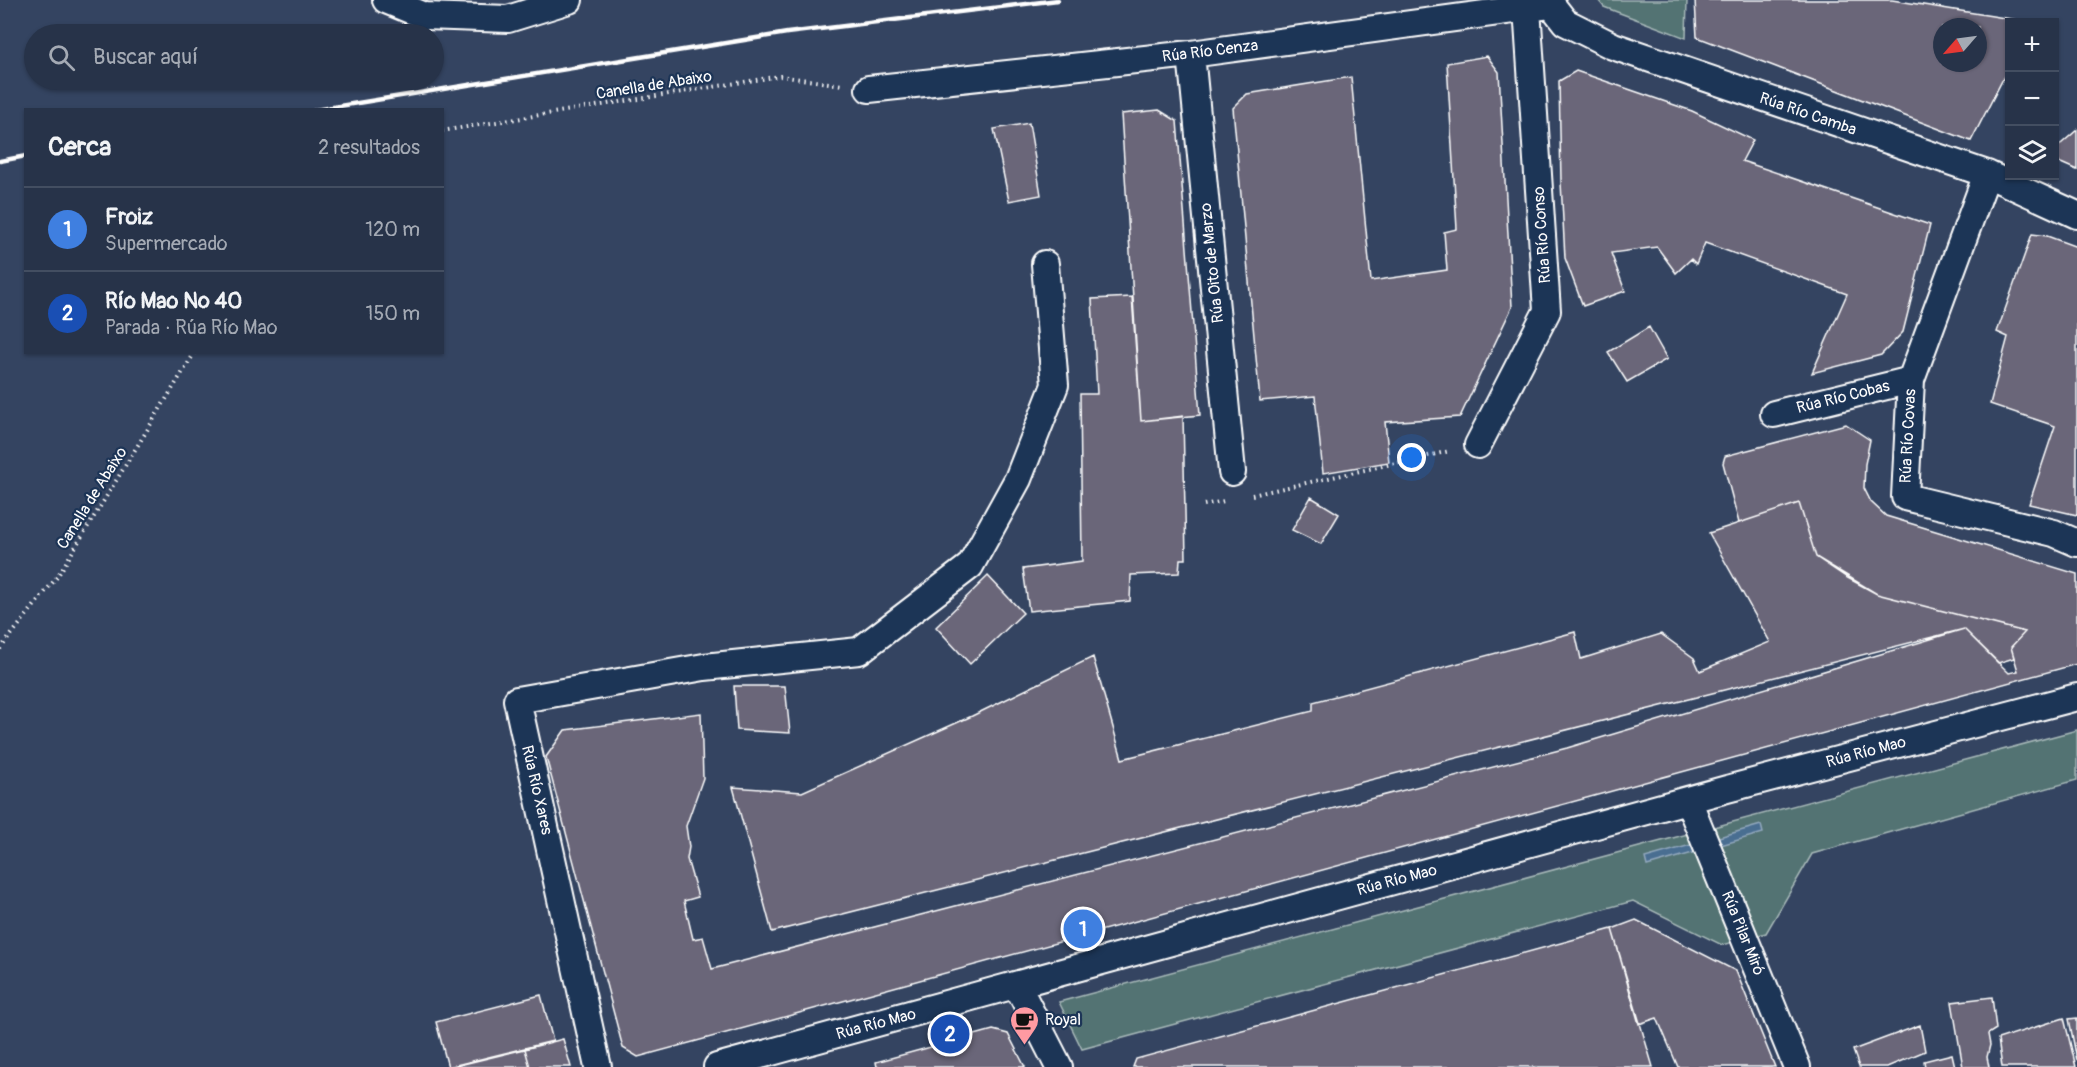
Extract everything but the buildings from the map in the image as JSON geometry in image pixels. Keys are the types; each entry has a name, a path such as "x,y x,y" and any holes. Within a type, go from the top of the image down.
{"street":[{"path":"386,0 508,19 558,2"},
{"name":"Rúa Río Cenza","path":"869,89 1191,54 1542,4"},
{"name":"Rúa Río Camba","path":"1542,4 1565,22 1613,46 1987,174 2077,215"},
{"name":"Rúa Río Conso","path":"1478,445 1547,311 1542,4"},
{"name":"Rúa Oito de Marzo","path":"1191,54 1232,472"},
{"name":"Rúa Río Covas","path":"1987,174 1911,380 1905,497 2054,533 2077,543"},
{"name":"Rúa Río Xares","path":"598,1067 517,700 704,667 859,651 969,566 1018,478 1055,385 1045,264"},
{"name":"Rúa Río Cobas","path":"1774,414 1911,380"},
{"name":"Rúa Río Mao","path":"717,1067 1688,800 2077,697"},
{"name":"Rúa Pilar Miró","path":"1688,800 1797,1067"},
{"path":"1017,985 1059,1067"}],"path":[{"name":"Canella de Abaixo","path":"444,132 780,76 869,89"},
{"name":"Canella de Abaixo","path":"0,649 57,578 194,354"},
{"path":"1250,495 1478,445"},
{"path":"1204,505 1227,500"}],"green space":[{"path":"1598,0 1687,0 1686,38 1604,7"},
{"path":"2077,730 2077,780 1812,854 1766,933 1722,945 1633,901 1082,1049 1059,1002"}],"water":[{"path":"1761,825 1763,833 1647,866 1645,858"}],"railway":[{"path":"444,89 787,33 1058,0"},
{"path":"327,108 438,90"},
{"path":"0,161 24,156"}],"place":[{"name":"Froiz","path":"1083,929"},
{"name":"Río Mao Nº 40","path":"950,1034"},
{"name":"Royal","path":"1024,1046"}]}
